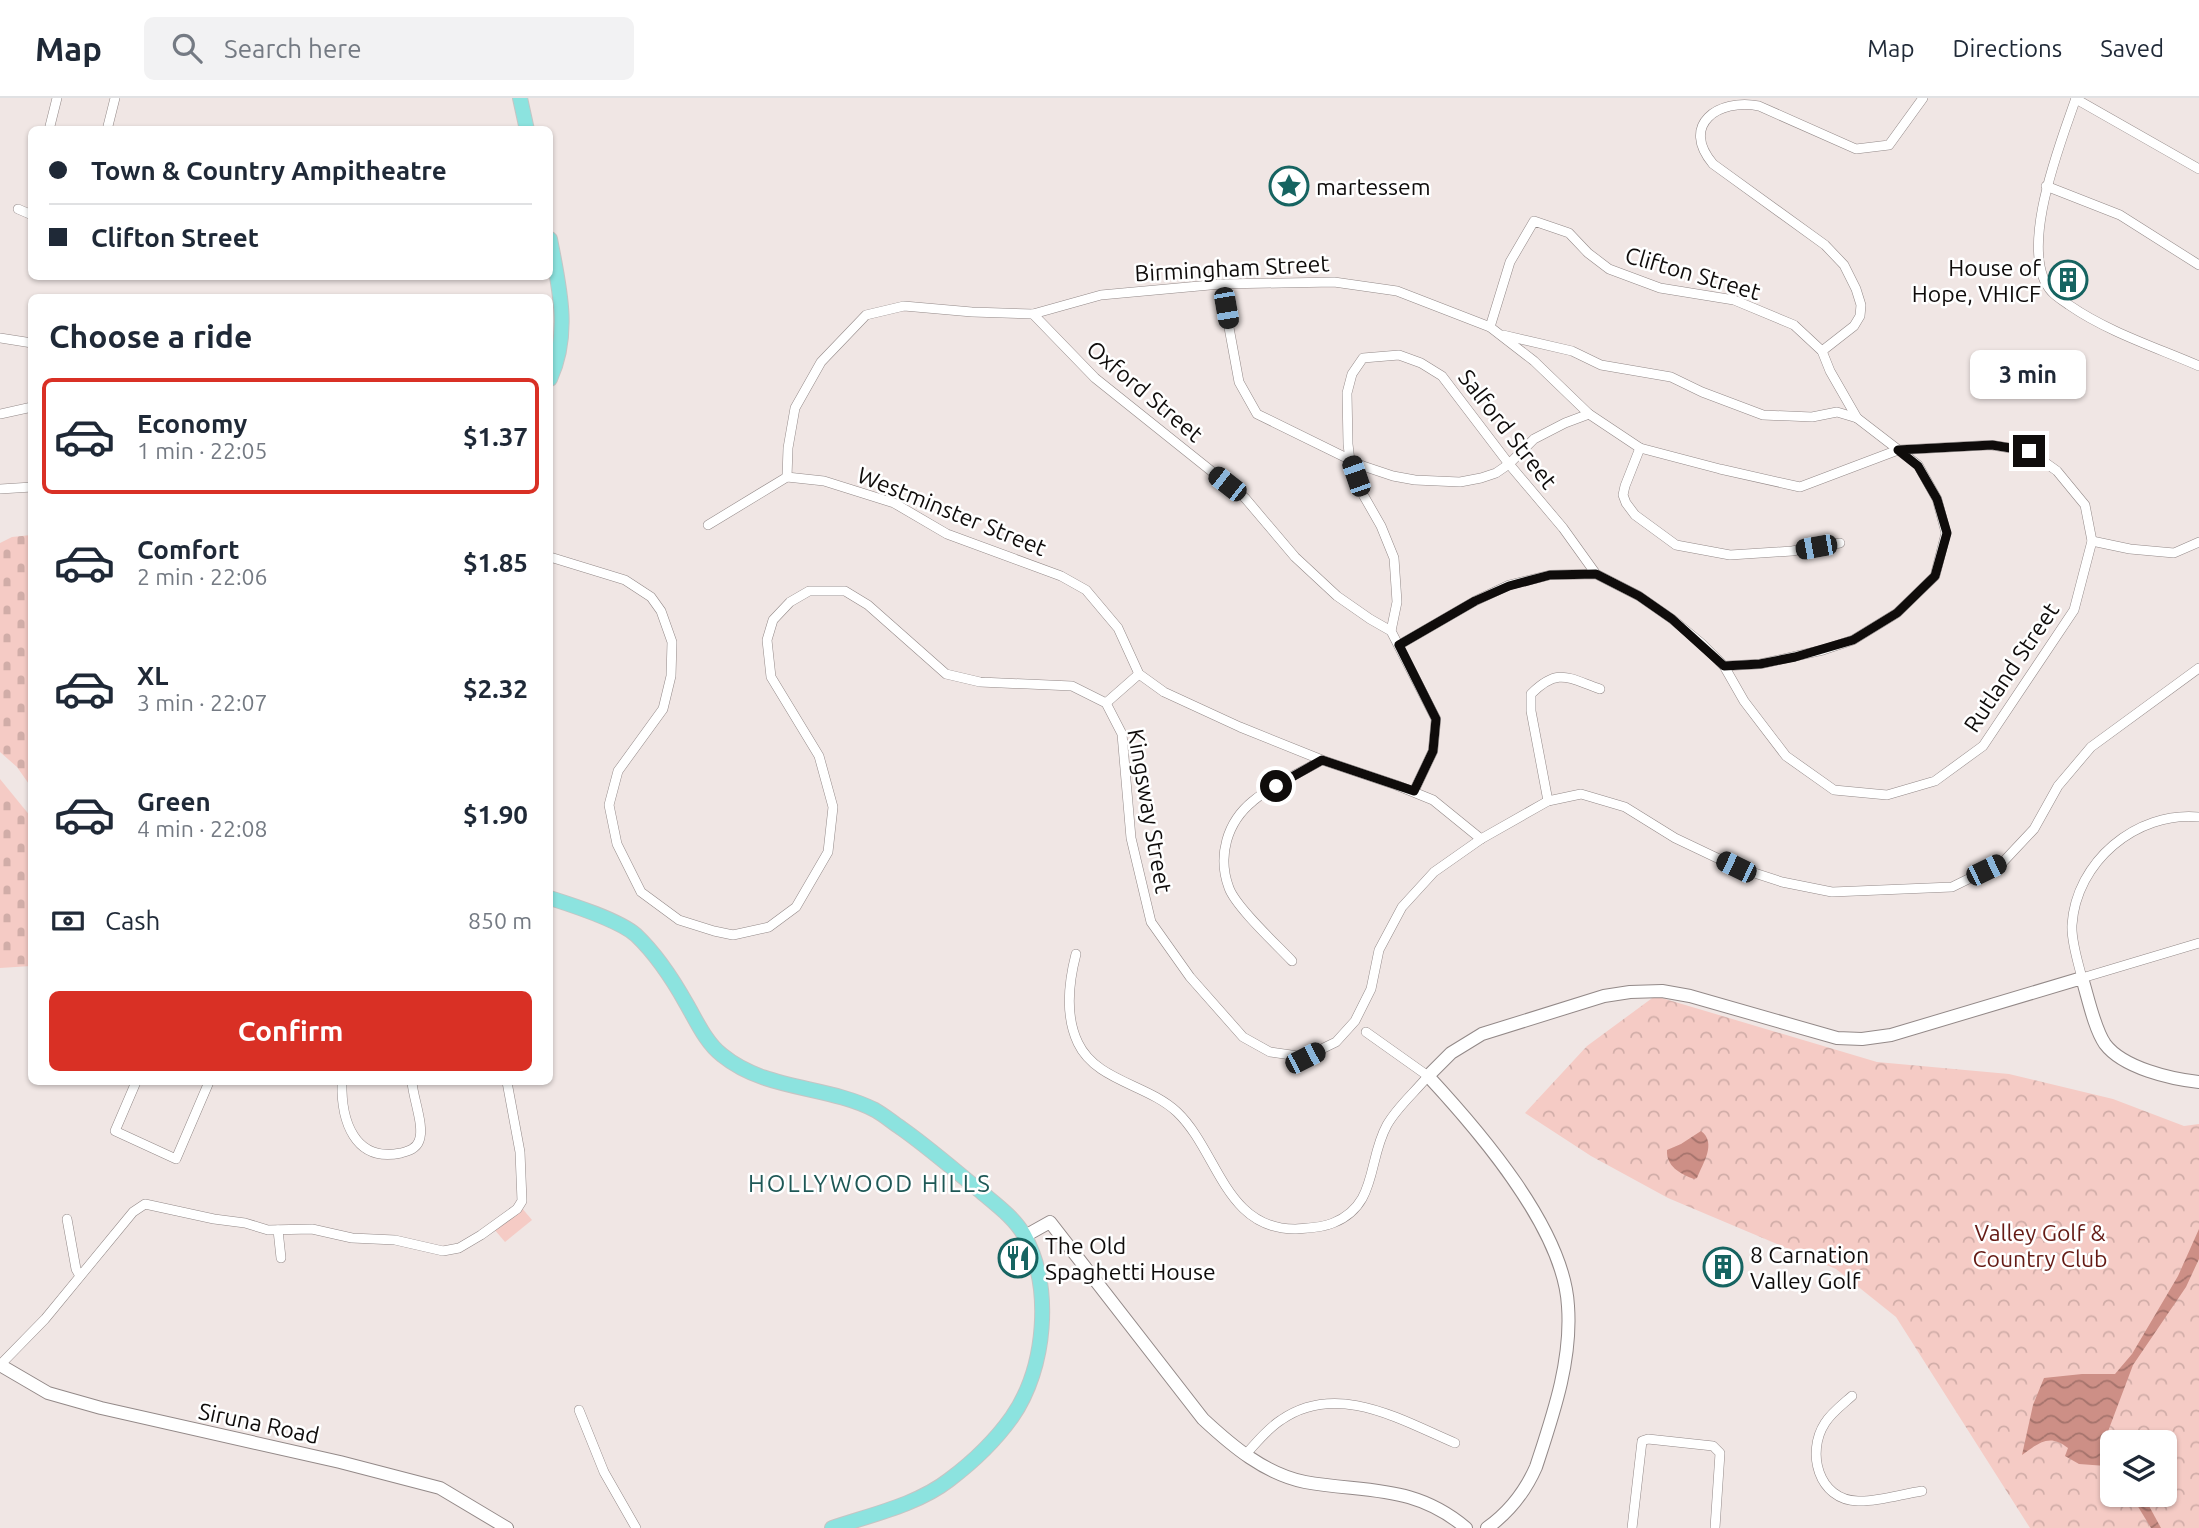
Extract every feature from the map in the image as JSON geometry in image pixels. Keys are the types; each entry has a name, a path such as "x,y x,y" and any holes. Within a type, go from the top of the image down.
{"main road":[{"path":"520,98 526,126"},
{"path":"553,253 561,292 563,336 553,369"},
{"path":"553,899 587,910 634,933 665,967 706,1036 720,1054 752,1074 790,1086 834,1095 875,1110 931,1149 1003,1212 1025,1236 1037,1273 1041,1300 1040,1334 1028,1384 1013,1415 985,1449 947,1482 925,1494 832,1528"}],"street":[{"path":"50,126 57,98"},
{"path":"108,126 115,98"},
{"path":"1822,351 1854,326 1860,316 1861,305 1856,289 1844,265 1825,244 1713,164 1704,154 1700,143 1700,130 1706,118 1714,111 1727,104 1744,102 1759,106 1856,149 1872,149 1889,145 1923,98"},
{"path":"2199,169 2076,99 2046,186 2037,252 2042,276 2052,292 2094,322 2199,366"},
{"path":"2046,186 2120,215 2199,265"},
{"path":"18,209 28,213"},
{"name":"Clifton Street","path":"1490,327 1510,262 1534,221 1569,233 1588,253 1609,269 1660,288 1734,300 1794,325 1822,351 1830,371 1857,418 1918,466 1937,499 1947,533 1935,576 1897,613 1853,640 1795,657 1760,664 1724,666"},
{"name":"Birmingham Street","path":"787,477 788,448 795,408 821,362 866,315 904,306 1033,314 1101,295 1221,284 1334,282 1397,291 1490,327 1534,361 1589,414 1640,448 1800,487 1898,450"},
{"path":"1221,284 1239,382 1257,414 1350,461 1393,476 1460,482 1496,473 1534,439 1564,423 1589,414"},
{"name":"Oxford Street","path":"1033,314 1095,378 1245,498 1295,557 1338,596 1391,631"},
{"path":"1500,335 1572,351 1601,365 1671,377 1762,415 1798,418 1837,412 1857,418"},
{"path":"0,338 28,342"},
{"name":"Salford Street","path":"1391,631 1397,603 1394,558 1381,526 1361,491 1350,461 1348,444 1347,393 1352,374 1363,358 1399,355 1421,363 1442,376 1509,464 1563,528 1596,574"},
{"path":"0,414 28,408"},
{"path":"1898,450 1992,445 2029,451 2057,471 2085,505 2092,541 2130,549 2174,553 2199,542"},
{"path":"1640,448 1623,495 1635,515 1676,545 1730,555 1792,551 1840,543"},
{"path":"708,525 787,477"},
{"name":"Westminster Street","path":"787,477 824,481 894,503 947,534 1061,576 1086,590 1118,628 1139,674"},
{"path":"0,489 28,487"},
{"name":"Rutland Street","path":"1399,645 1475,601 1509,586 1550,575 1596,574 1639,596 1672,619 1724,666 1744,701 1786,756 1834,790 1887,794 1935,781 1983,746 2074,611 2092,541"},
{"name":"Kingsway Street","path":"553,558 625,580 651,597 662,611 672,642 671,676 663,709 618,771 609,805 617,844 641,892 679,920 733,935 769,927 796,907 828,852 833,807 819,756 771,677 767,640 772,620 790,602 809,592 845,591 868,605 946,674 980,682 1072,686 1106,703 1122,734 1131,838 1152,922 1191,977 1243,1037 1270,1052 1305,1058 1336,1042 1355,1021 1371,989 1379,950 1402,907 1434,872 1481,839 1548,801 1581,794 1625,807 1675,838 1736,867 1782,882 1832,892 1952,887 2003,862 2034,829 2058,786 2091,747 2199,668"},
{"path":"1391,631 1436,719 1433,751 1414,791"},
{"path":"1106,703 1139,674 1164,692 1240,727 1433,800 1481,839"},
{"path":"1548,801 1531,711 1531,694 1545,680 1560,676 1600,689"},
{"path":"1292,961 1256,924 1230,890 1224,844 1241,814 1254,800 1322,760"},
{"path":"2199,817 2185,816 2143,825 2102,854 2078,889 2071,927 2082,978 2094,1018 2106,1045 2129,1063 2169,1079 2199,1082"},
{"path":"1076,954 1071,975 1072,1027 1086,1056 1106,1072 1157,1096 1178,1113 1198,1139 1232,1196 1250,1214 1272,1226 1310,1228 1329,1225 1346,1217 1358,1207 1387,1125 1451,1053 1482,1034 1604,996 1662,991 1690,996 1837,1038 1862,1039 1891,1035 2199,943"},
{"path":"1366,1032 1428,1076 1471,1123 1531,1208 1547,1237 1568,1302 1569,1329 1560,1384 1536,1467 1531,1479 1509,1508 1487,1528"},
{"path":"135,1085 115,1131 176,1158 208,1085"},
{"path":"342,1085 344,1113 354,1134 366,1150 382,1155 407,1152 419,1142 420,1125 413,1085"},
{"path":"0,1365 45,1319 133,1212 145,1204 278,1230 312,1229 352,1238 395,1240 443,1251 458,1248 481,1236 517,1209 522,1200 520,1153 508,1085"},
{"path":"67,1219 76,1269 80,1276"},
{"path":"1025,1236 1050,1222 1203,1419 1246,1454 1291,1480 1399,1493 1420,1499 1438,1507 1466,1528"},
{"path":"278,1230 281,1258"},
{"name":"Siruna Road","path":"0,1365 48,1393 101,1408 340,1462 440,1488 507,1528"},
{"path":"1852,1396 1825,1423 1815,1450 1817,1470 1828,1488 1844,1498 1858,1501 1922,1491"},
{"path":"1246,1454 1280,1420 1307,1406 1323,1403 1364,1407 1455,1443"},
{"path":"579,1410 604,1472 636,1528"},
{"path":"1632,1528 1639,1455 1642,1441 1648,1439 1713,1446 1720,1453 1715,1528"}],"green space":[{"path":"28,535 28,783 17,767 0,752 0,543 12,537"},
{"path":"0,779 28,813 28,966 0,968"},
{"name":"Valley Golf & Country Club","path":"1655,996 1877,1062 2009,1074 2113,1099 2184,1126 2199,1124 2199,1528 2030,1528 1896,1317 1836,1269 1668,1198 1591,1156 1525,1113 1587,1046"},
{"path":"521,1207 532,1220 505,1242 494,1229"}],"water":[{"path":"1701,1131 1706,1136 1708,1147 1697,1178 1694,1179 1675,1169 1669,1161 1667,1150"},
{"path":"2199,1229 2199,1259 2186,1287 2133,1365 2109,1430 2100,1430 2100,1466 2079,1464 2065,1456 2068,1448 2050,1440 2022,1455 2033,1405 2044,1378 2115,1374 2132,1354 2178,1276"},
{"path":"2138,1507 2150,1507 2161,1528 2151,1528"}],"place":[{"name":"martessem","path":"1289,186"},
{"name":"House of Hope, VHICF","path":"2068,280"},
{"name":"The Old Spaghetti House","path":"1018,1258"},
{"name":"8 Carnation Valley Golf","path":"1723,1267"}],"district":[{"name":"HOLLYWOOD HILLS","path":"870,1183"}],"route":[{"path":"1276,786 1322,760 1414,791 1433,751 1436,719 1399,645 1475,601 1509,586 1550,575 1596,574 1639,596 1672,619 1724,666 1760,664 1795,657 1853,640 1897,613 1935,576 1947,533 1937,499 1918,466 1898,450 1992,445 2029,451"}]}
